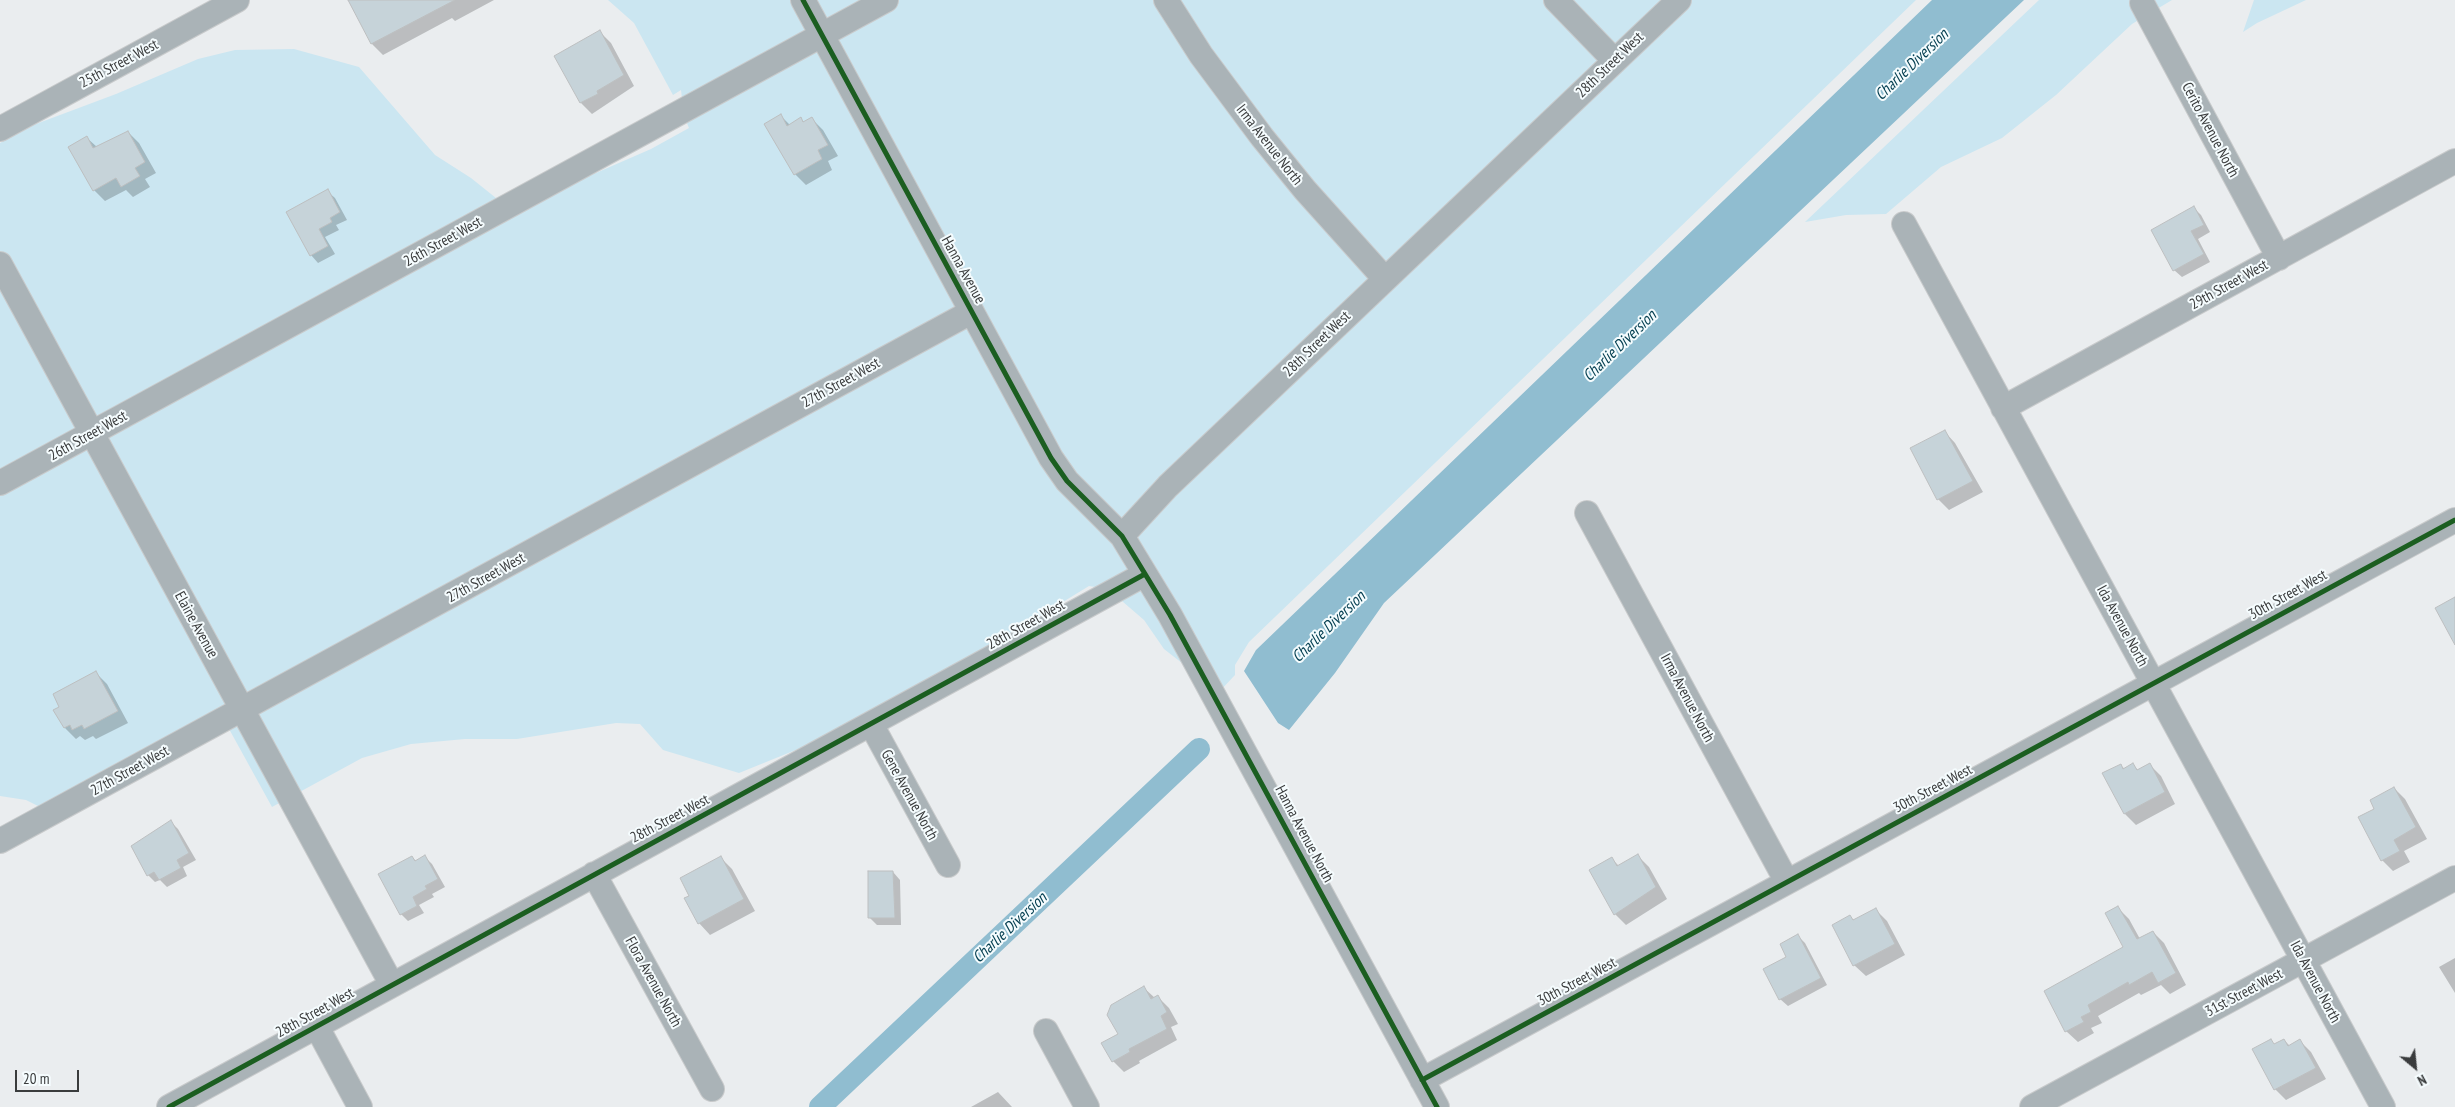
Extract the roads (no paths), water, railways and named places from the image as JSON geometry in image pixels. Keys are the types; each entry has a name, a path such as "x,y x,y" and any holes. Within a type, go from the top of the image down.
{"street":[{"name":"25th Street West","path":"0,129 237,0"},
{"name":"Hanna Avenue","path":"803,0 1051,458 1066,481 1122,536"},
{"name":"26th Street West","path":"0,483 886,0"},
{"name":"Irma Avenue North","path":"1166,0 1201,55 1262,137 1310,197 1385,279"},
{"path":"1556,0 1614,60"},
{"name":"28th Street West","path":"1122,536 1168,486 1679,0"},
{"name":"Cerito Avenue North","path":"2142,3 2279,258"},
{"name":"29th Street West","path":"2003,408 2455,161"},
{"name":"Ida Avenue North","path":"1904,224 2250,865 2304,960 2383,1107"},
{"name":"Elaine Avenue","path":"0,264 392,985"},
{"name":"27th Street West","path":"0,841 971,312"},
{"name":"Irma Avenue North","path":"1587,513 1787,882"},
{"name":"30th Street West","path":"1422,1080 2455,520"},
{"path":"1122,536 1145,574"},
{"name":"28th Street West","path":"169,1107 1145,574"},
{"name":"Hanna Avenue North","path":"1145,574 1170,615 1237,737 1437,1107"},
{"name":"Gene Avenue North","path":"871,724 948,865"},
{"name":"Flora Avenue North","path":"594,874 712,1089"},
{"name":"31st Street West","path":"2032,1107 2455,878"},
{"path":"317,1027 360,1107"},
{"path":"1046,1031 1087,1107"}],"water":[{"path":"1932,0 2024,0 1384,603 1335,673 1289,730 1278,723 1244,671 1256,650"}],"waterway":[{"name":"Charlie Diversion","path":"820,1107 1199,749"}]}
